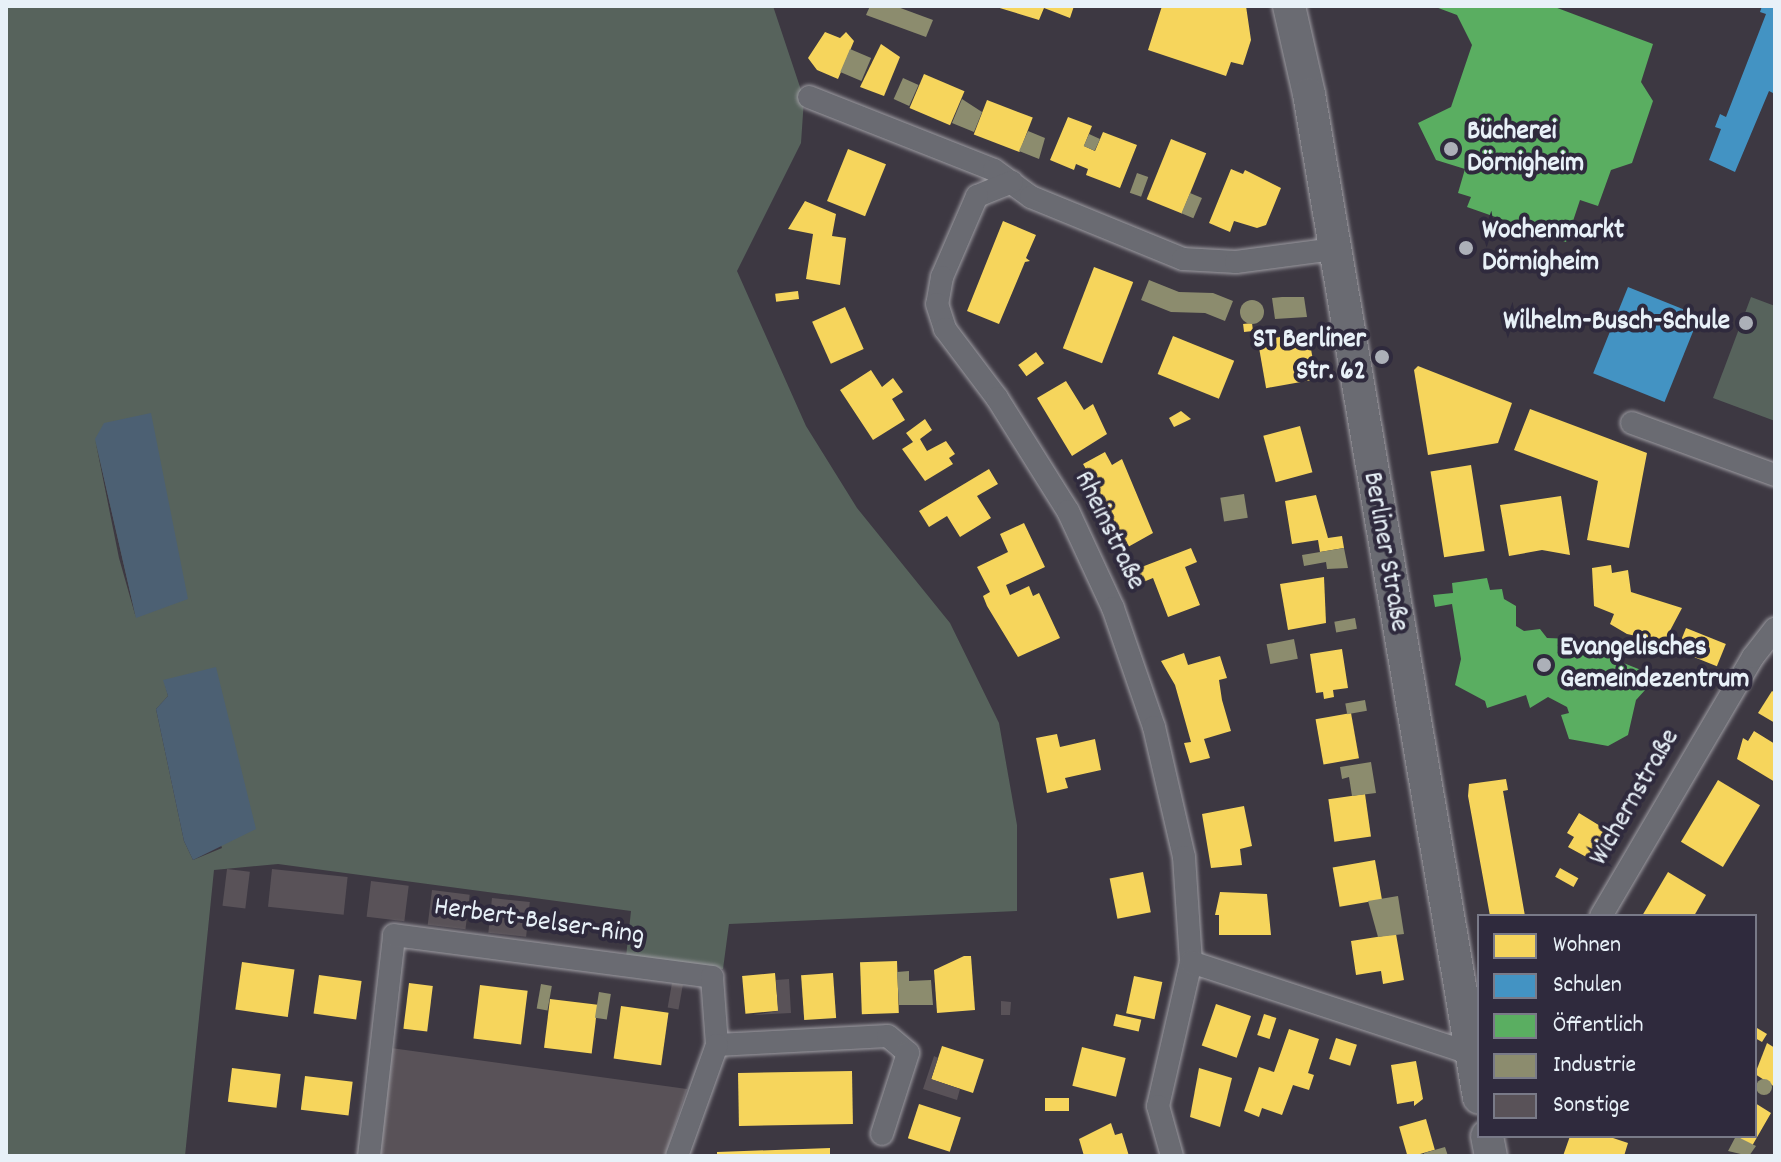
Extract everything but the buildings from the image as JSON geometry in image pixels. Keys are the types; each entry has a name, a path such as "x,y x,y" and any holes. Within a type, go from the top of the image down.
{"street":[{"name":"Berliner Straße","path":"1289,6 1467,962 1469,1053 1477,1089"},
{"path":"809,97 1012,182 1031,197 1183,259 1236,262 1333,249"},
{"name":"Rheinstraße","path":"1012,182 977,196 942,277 937,304 945,329 997,398 1068,511 1113,608 1171,792 1184,857 1191,962 1158,1106 1172,1156"},
{"path":"1632,423 1775,475"},
{"name":"Wichernstraße","path":"1602,914 1753,657 1775,629"},
{"name":"Herbert-Belser-Ring","path":"369,1156 394,935 712,977 717,1045 677,1156"},
{"path":"1191,962 1469,1053"},
{"path":"717,1045 888,1036 908,1053 882,1134"}],"shaded area":[{"path":"6,6 773,6 804,99 801,143 737,271 806,426 857,508 950,623 999,723 1017,825 1017,911 729,924 723,969 626,957 631,911 278,864 214,870 185,1156 6,1156","holes":["95,439 136,618 119,558","164,680 222,848 193,860 184,841 156,709 168,696"]},
{"path":"1751,297 1775,306 1775,421 1713,398"}],"water":[{"path":"151,413 188,599 136,618 95,439 104,423"},
{"path":"216,667 256,829 193,860 184,841 156,709 168,696 163,680"}],"place":[{"name":"Bücherei Dörnigheim","path":"1451,149"},
{"name":"Wochenmarkt Dörnigheim","path":"1466,248"},
{"name":"Wilhelm-Busch-Schule","path":"1746,323"},
{"name":"ST Berliner Str. 62","path":"1382,357"},
{"name":"Evangelisches Gemeindezentrum","path":"1544,665"}]}
